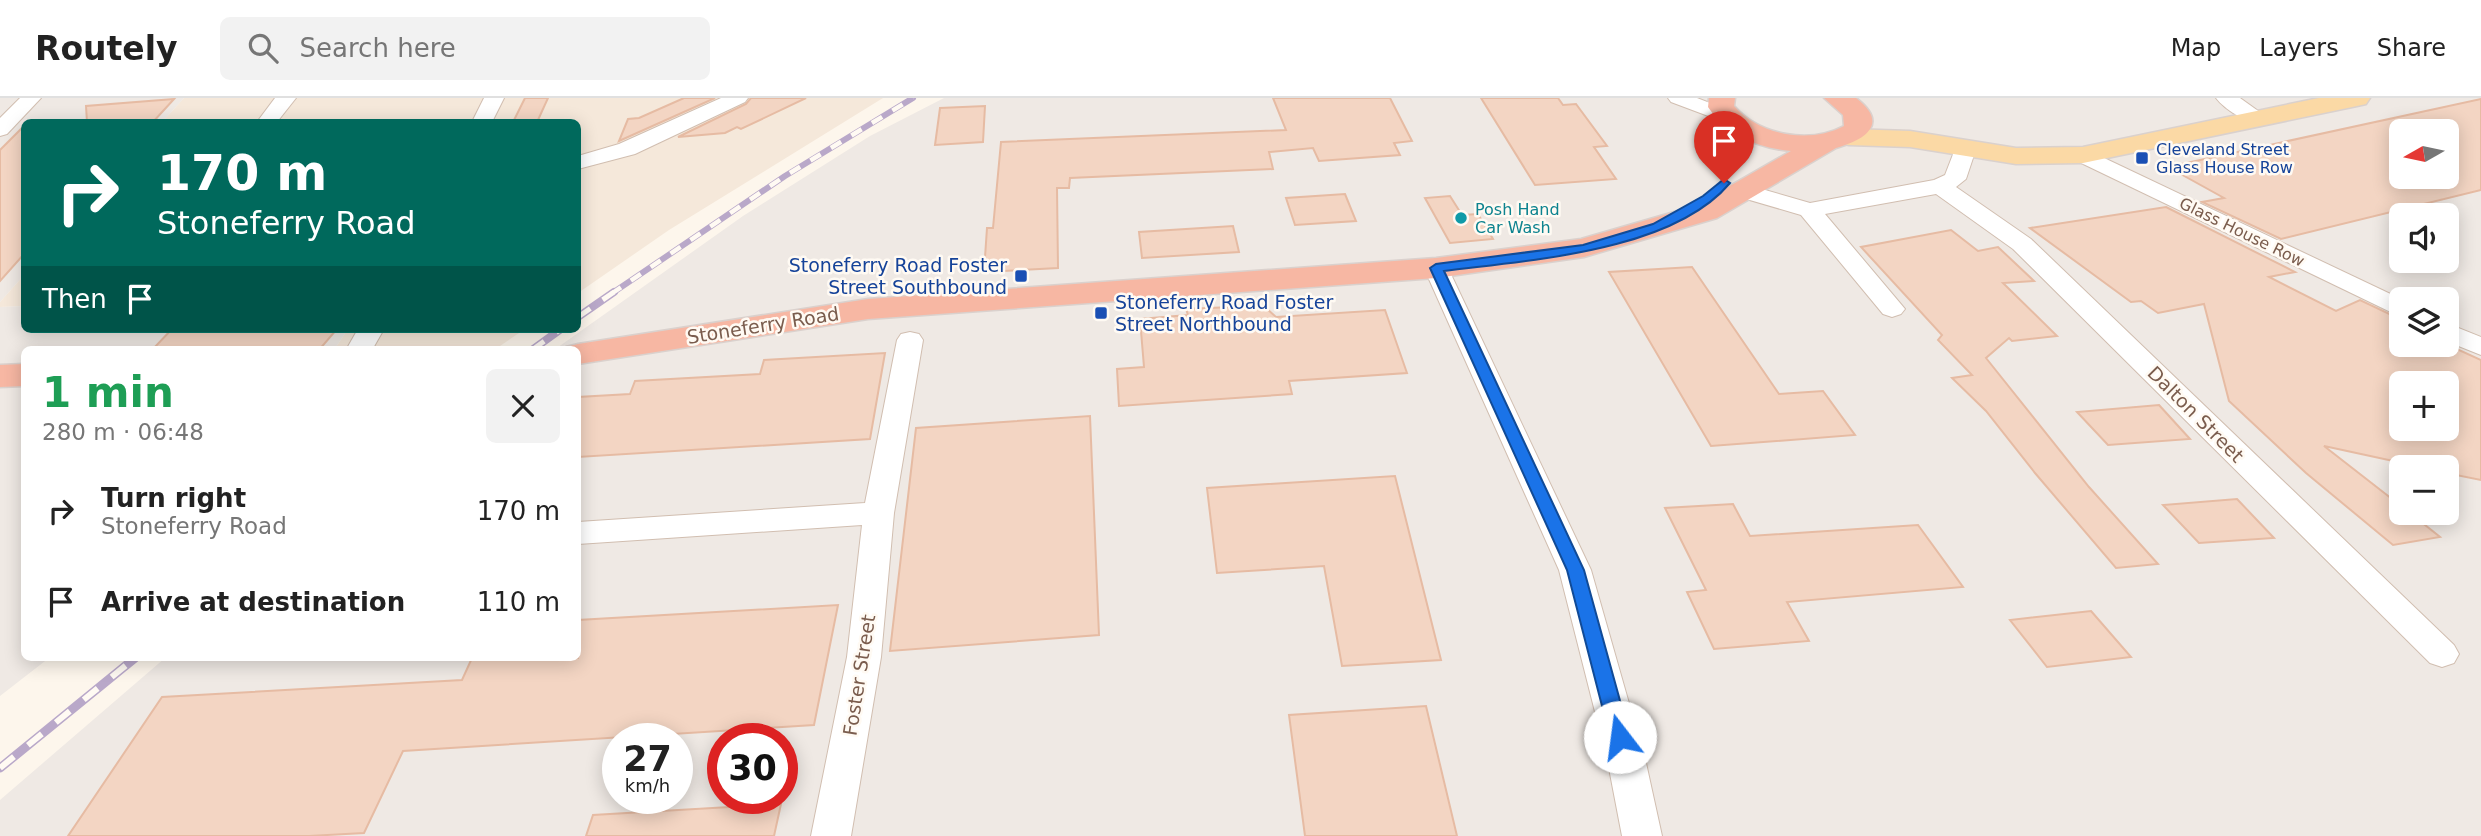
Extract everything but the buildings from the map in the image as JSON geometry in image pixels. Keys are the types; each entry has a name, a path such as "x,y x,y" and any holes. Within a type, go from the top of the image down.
{"highway":[{"path":"1729,114 1780,141 1837,140 1857,130 1860,122 1843,102"},
{"name":"Stoneferry Road","path":"1658,227 1707,198 1742,167 1749,152 1747,140 1729,114"},
{"name":"Stoneferry Road","path":"581,354 868,309 1436,268 1584,248 1706,212 1837,140"},
{"path":"0,376 21,375"}],"main road":[{"path":"1837,140 1881,136 2026,157 2083,155 2357,98"},
{"path":"1843,102 1952,146"}],"street":[{"path":"3,125 31,98"},
{"path":"269,119 286,98"},
{"path":"484,119 494,98"},
{"path":"581,162 627,149 738,98"},
{"path":"1678,98 1729,114"},
{"path":"2227,98 2258,118"},
{"path":"1744,191 1810,210 1940,186 1955,179 1952,146"},
{"name":"Glass House Row","path":"2083,155 2389,303"},
{"name":"Dalton Street","path":"1940,186 2022,244 2442,654"},
{"path":"1810,210 1892,309"},
{"path":"1436,268 1575,570 1627,763 1642,836"},
{"path":"2459,337 2481,347"},
{"name":"Foster Street","path":"831,836 864,657 879,513 910,340"},
{"path":"581,533 879,513"}],"shaded area":[{"path":"0,98 184,98 165,119 21,119 21,278 0,302"},
{"path":"184,98 883,98 669,230 581,291 581,119 165,119"},
{"path":"944,98 2481,98 2481,836 0,836 0,800 162,661 581,661 581,346 560,346 743,216 870,136"},
{"path":"21,278 21,306 0,307 0,302"},
{"path":"21,306 21,333 345,333 337,346 21,346 21,661 45,661 0,696 0,307"},
{"path":"345,333 519,333 500,346 337,346"}],"railway":[{"path":"611,294 785,176 913,98"},
{"path":"581,315 614,292"},
{"path":"538,346 555,333"},
{"path":"0,768 131,661"}],"place":[{"name":"Cleveland Street Glass House Row","path":"2142,158"},
{"name":"Posh Hand Car Wash","path":"1461,218"},
{"name":"Stoneferry Road Foster Street Southbound","path":"1021,276"},
{"name":"Stoneferry Road Foster Street Northbound","path":"1101,313"}],"route":[{"path":"1620,737 1575,570 1436,268 1584,248 1658,227 1707,198 1724,183"}]}
